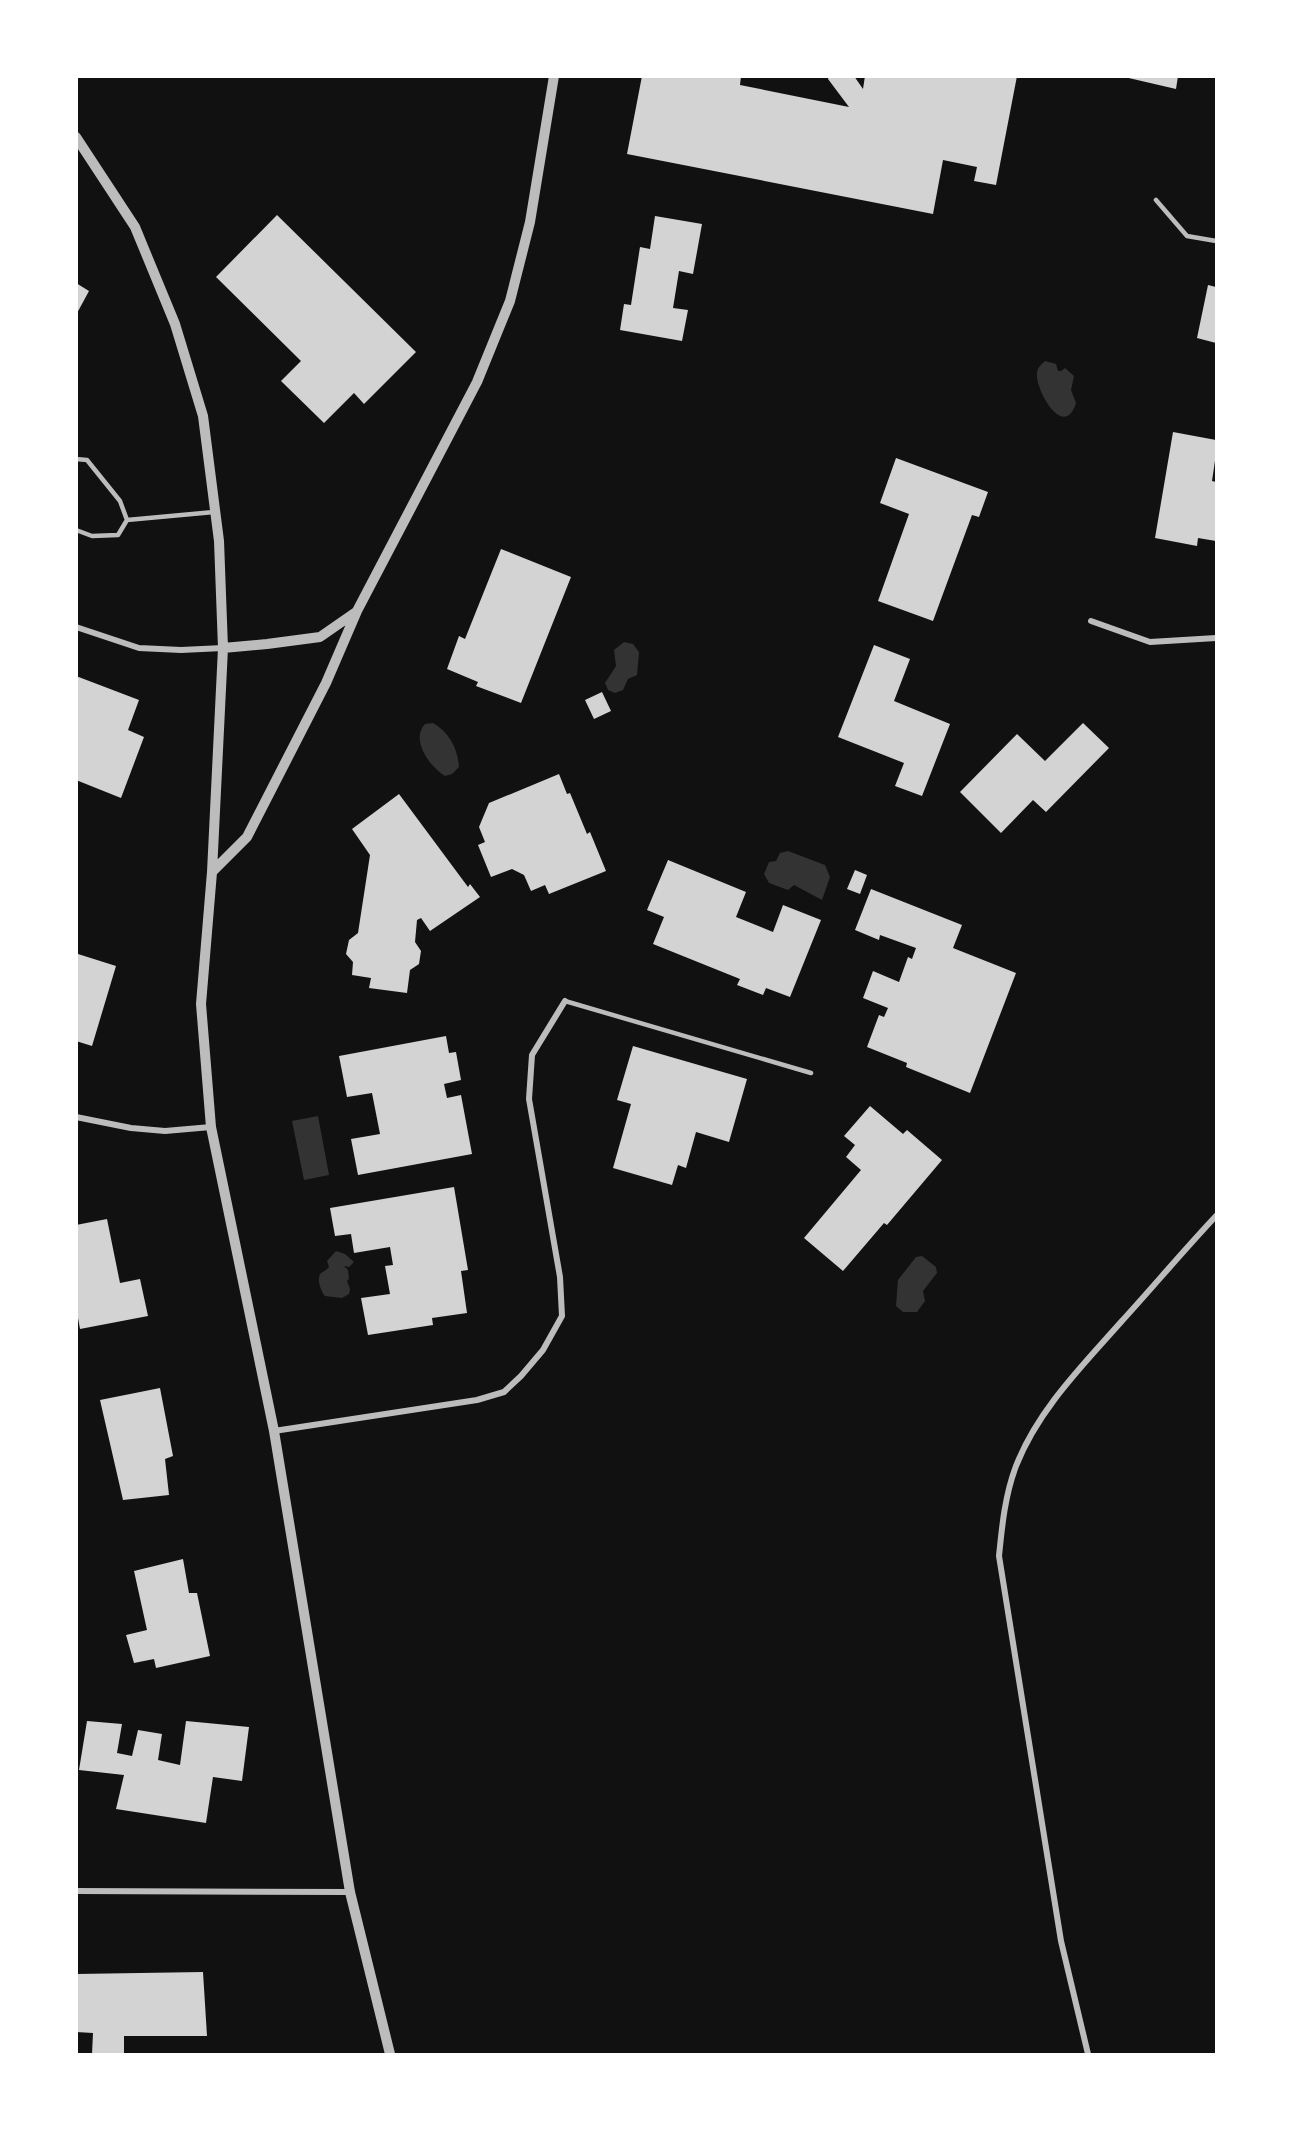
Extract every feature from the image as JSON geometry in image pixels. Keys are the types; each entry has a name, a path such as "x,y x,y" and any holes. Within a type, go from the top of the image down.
{"street":[{"path":"212,872 247,837 326,683 357,611 477,382 510,301 530,222 554,76"},
{"path":"76,137 135,227 175,324 203,416 219,541 224,648 212,872 201,1004 211,1127 274,1431 350,1892 390,2055"},
{"path":"76,627 139,648 181,650 224,648 320,637 357,611"},
{"path":"1091,621 1150,642 1216,638"},
{"path":"274,1431 477,1400 504,1392 543,1350 562,1316 560,1277 529,1099 532,1055 565,1001"},
{"path":"76,1117 131,1128 154,1130 211,1127"},
{"path":"1088,2055 1061,1941 1000,1568 1003,1513 1016,1466 1038,1424 1068,1380 1216,1216"},
{"path":"76,1891 350,1892"}],"lane":[{"path":"1156,200 1187,236 1216,241"},
{"path":"76,459 87,460 120,501 127,520"},
{"path":"127,520 215,512"},
{"path":"76,530 92,536 118,535 127,520"},
{"path":"565,1001 811,1073"}],"shaded area":[{"path":"1045,361 1056,364 1058,371 1065,368 1074,376 1071,390 1076,403 1071,413 1065,417 1051,409 1041,390 1037,371"},
{"path":"624,642 633,644 639,652 637,675 628,679 623,690 615,693 608,690 605,683 616,666 614,650"},
{"path":"433,723 444,731 455,748 459,767 452,774 445,776 439,772 428,760 421,745 421,730 425,724"},
{"path":"788,851 825,865 830,877 822,900 794,885 788,890 769,883 764,874 769,862 776,861 780,853"},
{"path":"318,1116 329,1175 304,1180 292,1121"},
{"path":"336,1251 345,1254 354,1262 349,1267 344,1266 348,1270 349,1279 347,1281 350,1289 349,1294 342,1298 325,1296 319,1282 321,1273 329,1267 327,1261"},
{"path":"922,1256 936,1267 937,1273 923,1291 925,1301 917,1312 903,1312 896,1306 898,1280 916,1257"}],"building":[{"path":"642,76 741,76 740,85 849,107 828,79 829,76 854,76 863,89 865,76 1017,76 996,185 974,181 977,167 943,160 933,214 627,154"},
{"path":"1120,76 1178,76 1176,89"},
{"path":"277,215 416,352 364,404 354,393 324,423 281,381 301,361 216,277"},
{"path":"655,216 702,224 693,274 679,271 673,308 688,310 682,341 620,330 624,304 631,305 640,247 650,249"},
{"path":"76,283 89,291 76,315"},
{"path":"1208,285 1216,287 1216,343 1197,338"},
{"path":"1173,432 1216,440 1212,481 1216,482 1216,541 1198,538 1197,546 1155,538"},
{"path":"896,458 988,492 979,517 972,515 933,621 878,601 909,514 880,503"},
{"path":"501,549 571,577 521,703 476,686 478,682 447,669 459,636 465,639"},
{"path":"874,645 910,659 894,701 950,724 922,796 895,786 904,763 838,737"},
{"path":"76,676 139,700 128,730 144,737 121,798 76,780"},
{"path":"602,692 611,711 594,719 585,700"},
{"path":"1083,723 1109,748 1046,812 1033,800 1001,833 960,792 1017,734 1045,761"},
{"path":"559,774 567,794 570,793 587,834 590,832 606,871 549,894 545,885 531,891 524,875 512,869 491,877 478,845 485,842 479,827 489,803"},
{"path":"399,794 468,887 470,884 480,897 430,931 421,918 417,920 415,942 421,951 419,964 410,970 407,993 369,988 371,978 352,975 353,962 346,954 349,940 358,933 370,855 352,829"},
{"path":"668,860 746,892 736,917 773,932 783,905 821,920 790,997 766,988 763,995 737,985 740,979 653,944 664,917 647,910"},
{"path":"855,870 867,875 860,894 847,889"},
{"path":"871,889 962,925 953,948 1016,973 970,1093 906,1067 907,1063 867,1047 879,1015 884,1017 888,1008 863,998 873,971 899,982 908,957 912,959 916,948 880,935 879,940 855,930"},
{"path":"78,954 116,966 92,1046 76,1041"},
{"path":"446,1036 449,1053 456,1052 461,1080 444,1084 447,1098 461,1095 472,1154 358,1175 351,1139 380,1134 372,1093 347,1097 339,1056"},
{"path":"633,1046 747,1079 729,1142 696,1132 686,1168 678,1165 672,1185 613,1168 631,1104 617,1100"},
{"path":"870,1106 903,1134 907,1130 942,1160 887,1225 884,1223 843,1271 804,1238 861,1170 846,1157 855,1145 844,1136"},
{"path":"454,1187 468,1270 461,1271 467,1313 432,1318 433,1325 368,1335 361,1298 390,1294 385,1266 393,1265 390,1247 354,1253 351,1234 335,1236 330,1208"},
{"path":"107,1219 120,1283 140,1279 148,1316 80,1329 78,1318 76,1318 76,1225"},
{"path":"160,1388 173,1456 165,1459 169,1495 123,1500 100,1400"},
{"path":"183,1559 189,1593 197,1593 210,1656 156,1668 154,1659 134,1663 126,1635 147,1630 134,1571"},
{"path":"87,1721 122,1724 117,1753 132,1756 138,1730 162,1734 158,1760 180,1765 186,1721 249,1727 242,1781 213,1777 206,1823 116,1809 124,1775 79,1770"},
{"path":"203,1972 207,2036 124,2036 124,2054 92,2054 93,2033 76,2032 76,1974"}]}
